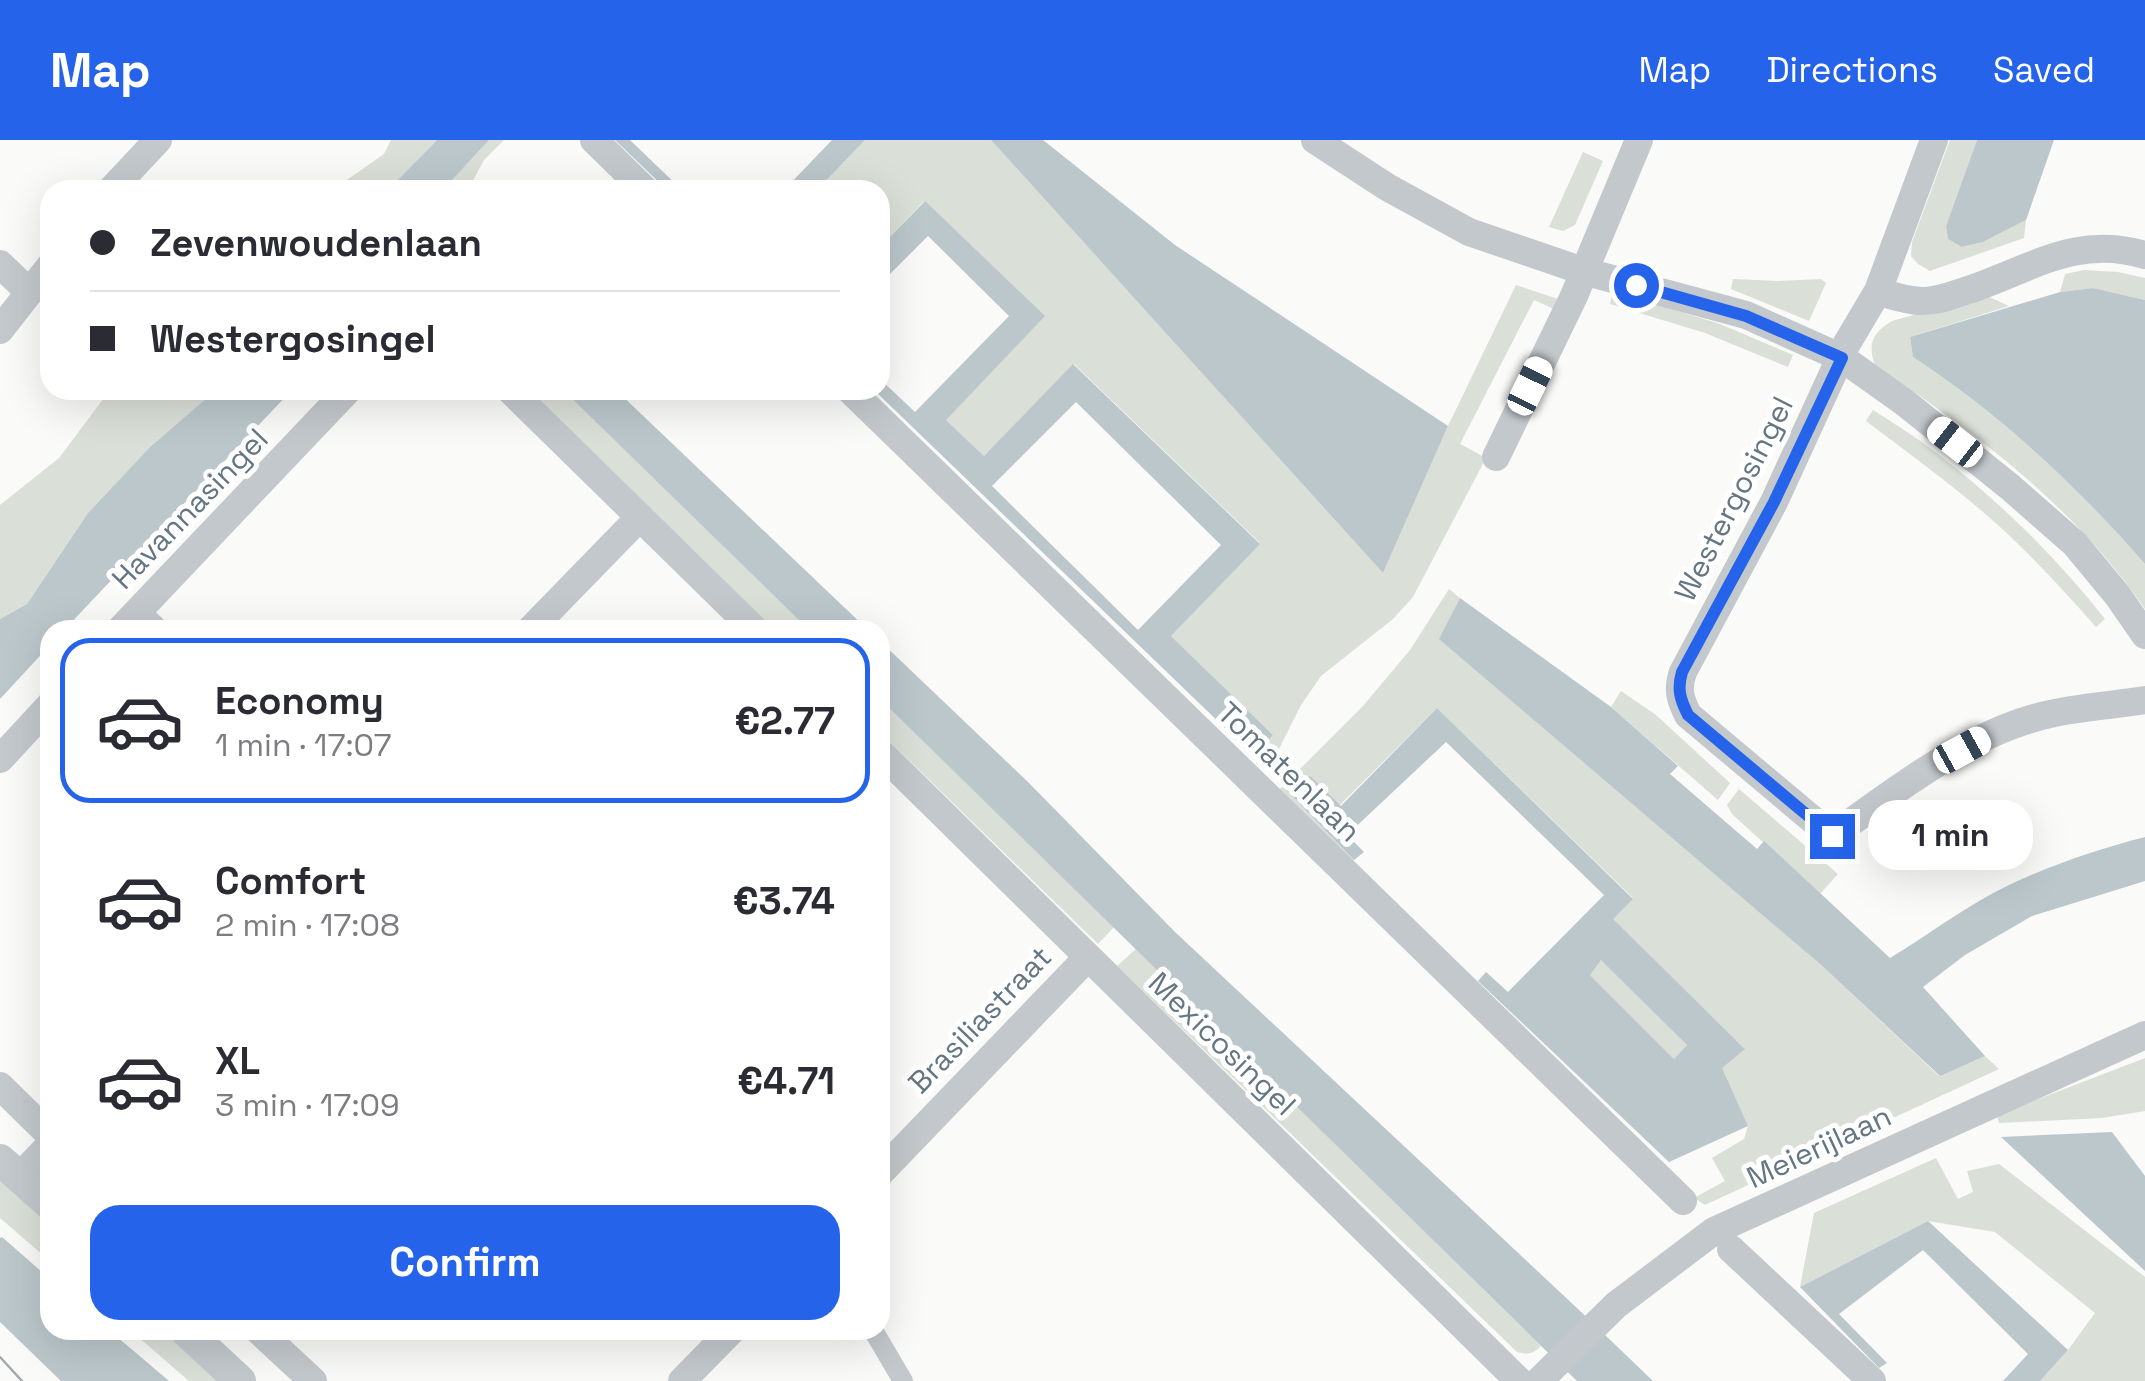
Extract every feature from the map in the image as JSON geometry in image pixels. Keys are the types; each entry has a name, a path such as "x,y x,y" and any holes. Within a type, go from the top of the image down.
{"street":[{"path":"120,180 158,140"},
{"path":"594,140 635,180"},
{"path":"1315,140 1386,186 1469,232 1583,271 1746,316 1842,358 1942,432 2075,544 2145,635"},
{"path":"1496,457 1574,296 1638,140"},
{"name":"Westergosingel","path":"1934,140 1878,292 1846,345 1774,502 1682,672 1680,700 1688,715 1832,836 1905,782 1981,740 2030,719 2145,700"},
{"path":"1878,292 1919,302 1938,300 1985,285 2035,262 2090,248 2145,256"},
{"path":"0,264 29,292"},
{"path":"0,330 40,278"},
{"name":"Havannasingel","path":"129,620 338,400"},
{"path":"520,400 745,620"},
{"name":"Tomatenlaan","path":"860,400 1683,1201"},
{"path":"540,620 640,517"},
{"path":"0,759 40,717"},
{"name":"Mexicosingel","path":"890,762 1519,1381"},
{"name":"Brasiliastraat","path":"890,1163 1087,958"},
{"name":"Meierijlaan","path":"1546,1374 1616,1305 1714,1231 2145,1036"},
{"path":"0,1086 40,1126"},
{"path":"40,1151 10,1168 40,1195"},
{"path":"1731,1249 1872,1381"},
{"path":"196,1340 240,1381"},
{"path":"269,1340 313,1381"},
{"path":"682,1381 722,1340"},
{"path":"879,1340 903,1381"}],"shaded area":[{"path":"391,140 437,140 398,180 347,180 384,154"},
{"path":"437,140 489,140 452,180 398,180"},
{"path":"489,140 504,140 484,160 473,180 452,180"},
{"path":"615,140 630,140 672,180 657,180"},
{"path":"832,140 865,140 827,180 794,180"},
{"path":"865,140 991,140 1383,573 1516,285 1561,300 1556,310 1534,300 1460,444 1486,458 1413,597 1393,619 1321,676 1265,767 1254,756 1273,735 1171,636 1260,543 1074,364 984,456 945,419 1044,316 924,201 890,237 890,180 827,180"},
{"path":"991,140 1043,140 1175,245 1448,426 1383,573"},
{"path":"1950,140 1977,140 1946,226 1948,239 1963,247 1983,242 2026,220 2024,238 1930,271 1911,256 1912,242"},
{"path":"1977,140 2054,140 2026,220 1983,242 1962,247 1948,239 1946,226"},
{"path":"1583,152 1603,161 1575,225 1563,231 1549,227"},
{"path":"925,201 1045,316 946,420 984,456 1073,364 1260,544 1171,636 1273,735 1254,756 884,400 890,400 890,388 915,412 1009,316 928,236 890,274 890,237","holes":["1076,402 1221,545 1138,630 992,486"]},
{"path":"2084,270 2145,278 2145,300 2093,288 2060,292 2065,274"},
{"path":"1733,279 1821,279 1826,283 1809,321 1731,289"},
{"path":"2093,288 2145,300 2145,564 2036,452 1913,357 1910,337 2060,292"},
{"path":"1613,291 1720,324 1793,355 1788,367 1705,333 1610,304"},
{"path":"1985,295 2009,306 1910,337 1913,357 2006,427 2119,535 2145,564 2145,609 2087,537 2022,474 1875,365 1873,339 1892,321"},
{"path":"102,400 204,400 150,447 88,513 27,604 0,619 0,505 59,458"},
{"path":"204,400 282,400 74,620 40,620 40,656 0,699 0,619 27,604 88,513 150,447"},
{"path":"537,400 573,400 799,620 764,620"},
{"path":"573,400 626,400 858,620 799,620"},
{"path":"1873,410 1938,454 1983,491 2047,552 2105,619 2096,627 1999,526 1866,421"},
{"path":"1449,589 1460,598 1440,639 1820,964 1939,1076 1985,1056 1999,1069 1705,1205 1694,1198 1725,1181 1712,1158 1744,1139 1748,1126 1721,1068 1744,1048 1612,919 1633,898 1437,708 1338,807 1291,795 1354,860 1348,863 1277,792 1363,706 1410,650"},
{"path":"1460,598 1611,707 1678,766 1670,774 1757,849 1764,841 1890,958 2011,884 2145,837 2145,881 2032,916 1965,955 1923,987 1985,1056 1940,1076 1820,964 1439,639"},
{"path":"890,651 1029,783 1175,932 1653,1381 1577,1381 890,709"},
{"path":"1621,691 1656,715 1730,783 1718,800 1611,707"},
{"path":"1437,708 1633,899 1613,919 1745,1049 1722,1068 1748,1126 1669,1162 1478,981 1486,972 1508,992 1604,895 1446,742 1347,835 1364,852 1354,860 1291,795 1310,776 1341,806","holes":["1601,960 1687,1045 1674,1059 1590,975"]},
{"path":"890,709 1114,927 1098,944 890,742"},
{"path":"1739,789 1838,874 1820,894 1732,814 1727,805"},
{"path":"1136,949 1541,1346 1530,1353 1517,1352 1117,966"},
{"path":"1602,959 1687,1045 1674,1059 1589,974"},
{"path":"2145,1058 2145,1111 2102,1118 1999,1123 1997,1115"},
{"path":"2112,1132 2145,1176 2145,1271 2001,1137"},
{"path":"1936,1158 1958,1199 1973,1192 1967,1171 1999,1164 2145,1277 2145,1381 2040,1381 2095,1313 1995,1232 1928,1221 1800,1287 1814,1213"},
{"path":"0,1173 40,1210 40,1252 0,1218"},
{"path":"1928,1221 2068,1350 2040,1381 2003,1381 2028,1354 1923,1250 1839,1314 1887,1363 1879,1368 1800,1287"},
{"path":"0,1238 40,1270 40,1340 121,1340 169,1381 61,1381 0,1322"},
{"path":"142,1340 178,1340 221,1381 189,1381"}],"tram line":[{"path":"0,1357 22,1381"}],"route":[{"path":"1636,285 1746,316 1842,358 1774,502 1679,683 1680,700 1688,715 1832,836"}]}
